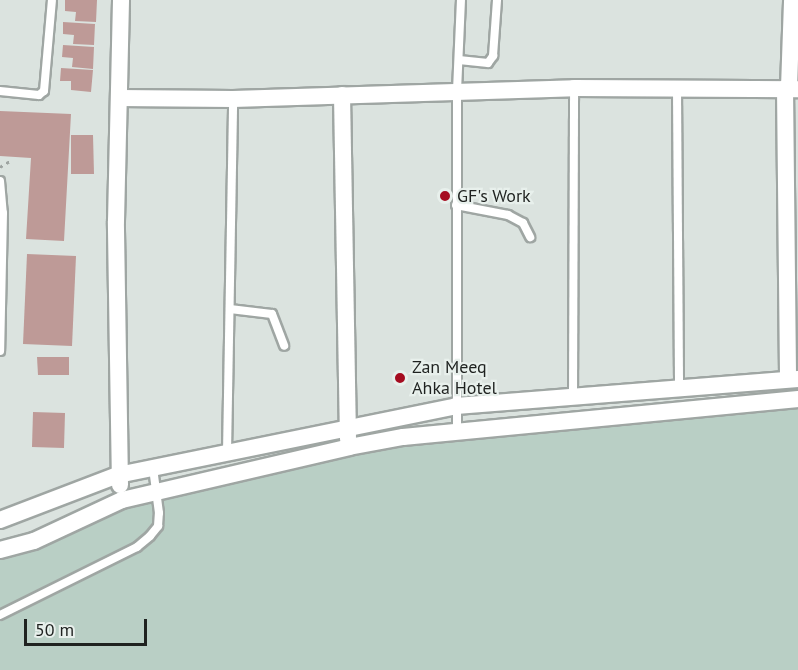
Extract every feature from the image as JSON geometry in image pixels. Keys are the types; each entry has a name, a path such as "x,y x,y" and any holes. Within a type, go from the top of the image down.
{"street":[{"path":"121,0 116,221 118,475 122,500"},
{"path":"0,520 118,475 456,406 793,379 792,0"},
{"path":"120,98 233,99 574,88 677,91 791,88"},
{"path":"342,95 346,429 349,447"},
{"path":"0,550 34,541 122,500 349,447 457,432 798,399"}],"lane":[{"path":"0,91 39,95 44,91 51,0"},
{"path":"457,432 456,91 461,0"},
{"path":"459,60 488,63 493,56 497,0"},
{"path":"573,397 574,88"},
{"path":"677,91 679,389"},
{"path":"227,453 233,99"},
{"path":"0,181 0,351"},
{"path":"456,205 508,215 523,223 530,237"},
{"path":"230,309 272,314 284,346"},
{"path":"0,615 136,547 158,526 157,490 153,468"}],"path":[{"path":"0,167 10,161"}],"green space":[{"path":"798,408 798,670 0,670 0,547 97,510 408,442"}],"building":[{"path":"65,0 97,0 96,22 75,21 76,12 65,11"},
{"path":"63,22 95,24 94,45 73,44 74,35 63,34"},
{"path":"63,45 94,47 93,69 72,67 73,58 62,57"},
{"path":"61,68 93,70 91,92 71,90 71,81 60,81"},
{"path":"0,111 71,114 64,241 26,239 31,158 0,156"},
{"path":"71,135 93,135 94,174 71,174"},
{"path":"27,254 76,256 72,346 23,344"},
{"path":"37,357 69,357 69,375 38,375"},
{"path":"33,412 65,413 64,448 32,447"}],"place":[{"name":"GF's Work","path":"445,196"},
{"name":"Zan Meeq Ahka Hotel","path":"400,378"}]}
